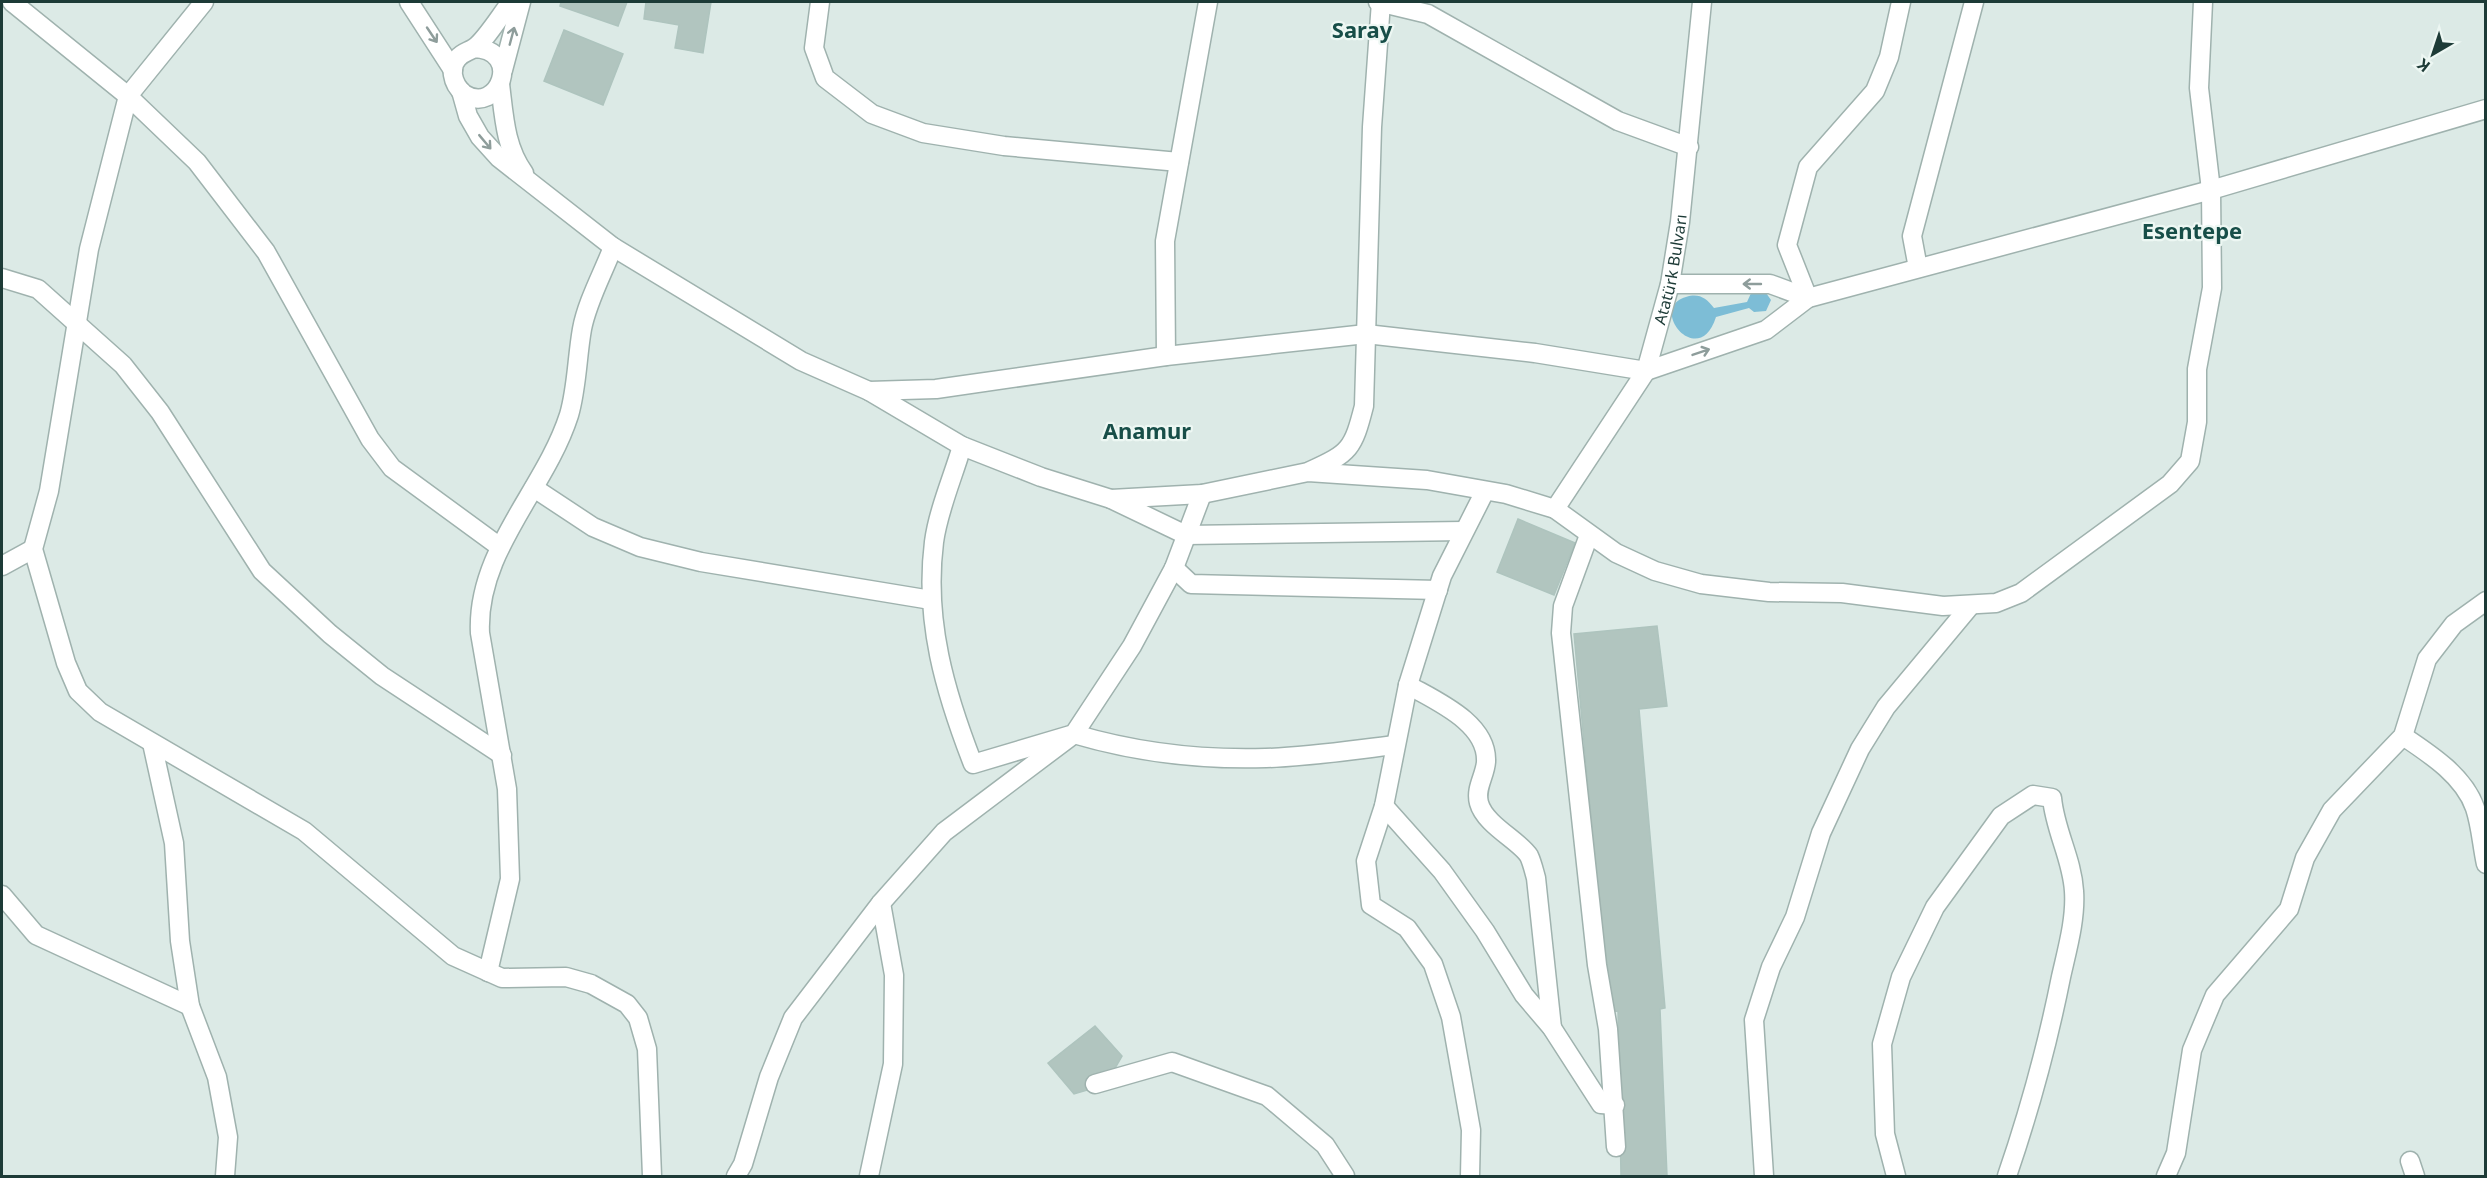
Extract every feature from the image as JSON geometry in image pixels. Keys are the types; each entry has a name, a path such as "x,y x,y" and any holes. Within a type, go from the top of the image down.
{"street":[{"path":"12,2 128,96 197,162 266,252 370,439 392,468 500,547"},
{"path":"204,2 128,96 88,249 49,491 33,549 66,663 78,691 100,712 304,831 453,956 502,978 574,979 612,994 632,1011 638,1018 647,1049 652,1176"},
{"path":"409,2 453,70 456,85 467,96 482,98 496,91 521,2"},
{"path":"453,70 460,55 474,48 511,2"},
{"path":"820,2 814,48 825,78 872,114 923,133 1004,146 1179,162"},
{"path":"1166,356 1165,241 1208,2"},
{"path":"1111,499 1202,494 1308,472 1343,456 1356,435 1364,406 1372,127 1380,2 1428,14 1618,121 1689,147"},
{"name":"Atatürk Bulvarı","path":"1555,509 1646,371 1670,284 1689,147 1702,2"},
{"path":"1808,298 1787,245 1808,167 1875,92 1889,57 1901,2"},
{"path":"1918,268 1912,236 1974,2"},
{"path":"1308,472 1427,480 1506,494 1555,509 1616,553 1655,571 1701,584 1769,592 1842,593 1943,606 1996,603 2020,593 2170,483 2190,461 2197,422 2197,369 2212,288 2211,190 2199,88 2203,2"},
{"path":"474,48 482,48 496,56 501,77 506,135 514,160 528,179"},
{"path":"461,91 468,116 480,137 499,158 613,247 801,362 869,391 962,446 1041,477 1111,499 1186,535 1464,531"},
{"path":"869,391 936,389 1166,356 1366,334 1535,353 1646,371 1766,330 1808,298 2211,190 2486,109"},
{"path":"488,972 510,879 507,789 480,633 479,610 486,580 500,547 534,488 569,414 582,326 613,247"},
{"path":"2,278 38,289 123,365 160,412 262,571 330,634 382,676 502,755"},
{"path":"1670,284 1770,284 1808,298"},
{"path":"962,446 934,541 931,600 933,636 943,677 974,764 1074,734 1120,747 1199,756 1266,758 1395,745"},
{"path":"534,488 593,527 640,546 701,562 931,600"},
{"path":"1470,1176 1471,1130 1452,1017 1433,964 1407,928 1371,905 1366,861 1383,806 1408,686 1442,576 1485,491"},
{"path":"736,1176 743,1164 769,1077 793,1018 881,903 944,832 1074,734 1132,646 1174,568 1202,494"},
{"path":"1589,535 1563,606 1561,633 1615,1106 1616,1147"},
{"path":"2,566 33,549"},
{"path":"1174,568 1191,584 1438,590"},
{"path":"2166,1176 2176,1153 2192,1050 2215,995 2289,909 2305,858 2332,810 2403,736 2427,659 2454,624 2486,601"},
{"path":"1764,1176 1754,1020 1771,967 1795,917 1821,833 1860,749 1886,707 1971,605"},
{"path":"1408,686 1457,712 1482,741 1486,762 1478,787 1479,804 1502,834 1528,854 1536,878 1552,1028"},
{"path":"2403,736 2436,758 2460,783 2475,807 2486,864"},
{"path":"152,743 174,843 180,941 190,1006 217,1077 228,1137 225,1176"},
{"path":"1896,1176 1884,1134 1882,1044 1901,977 1935,907 1948,888 2001,816 2033,795 2052,798 2054,823 2068,854 2074,892 2069,941 2043,1061 2034,1096 2007,1176"},
{"path":"1383,806 1442,871 1485,931 1524,995 1552,1028 1601,1104 1615,1106"},
{"path":"2,895 36,935 190,1006"},
{"path":"870,1176 893,1064 894,975 881,903"},
{"path":"1095,1084 1173,1062 1267,1096 1325,1145 1345,1176"}],"water":[{"path":"1764,290 1771,300 1766,311 1754,312 1749,308 1716,317 1708,332 1699,338 1689,337 1680,331 1674,322 1672,312 1675,303 1686,297 1702,297 1714,308 1747,302 1752,291"}],"building":[{"path":"561,2 627,2 618,26 560,6"},
{"path":"646,2 711,2 703,53 675,48 679,25 644,19"},
{"path":"564,30 623,54 603,105 544,81"},
{"path":"1518,519 1575,543 1554,595 1497,572"},
{"path":"1657,626 1667,706 1639,709 1665,1008 1660,1009 1667,1176 1621,1176 1618,1011 1609,1012 1574,634"},
{"path":"1095,1026 1122,1056 1114,1070 1087,1090 1074,1094 1048,1063"}],"district":[{"name":"Saray","path":"1362,30"},
{"name":"Esentepe","path":"2192,231"},
{"name":"Anamur","path":"1147,431"}]}
